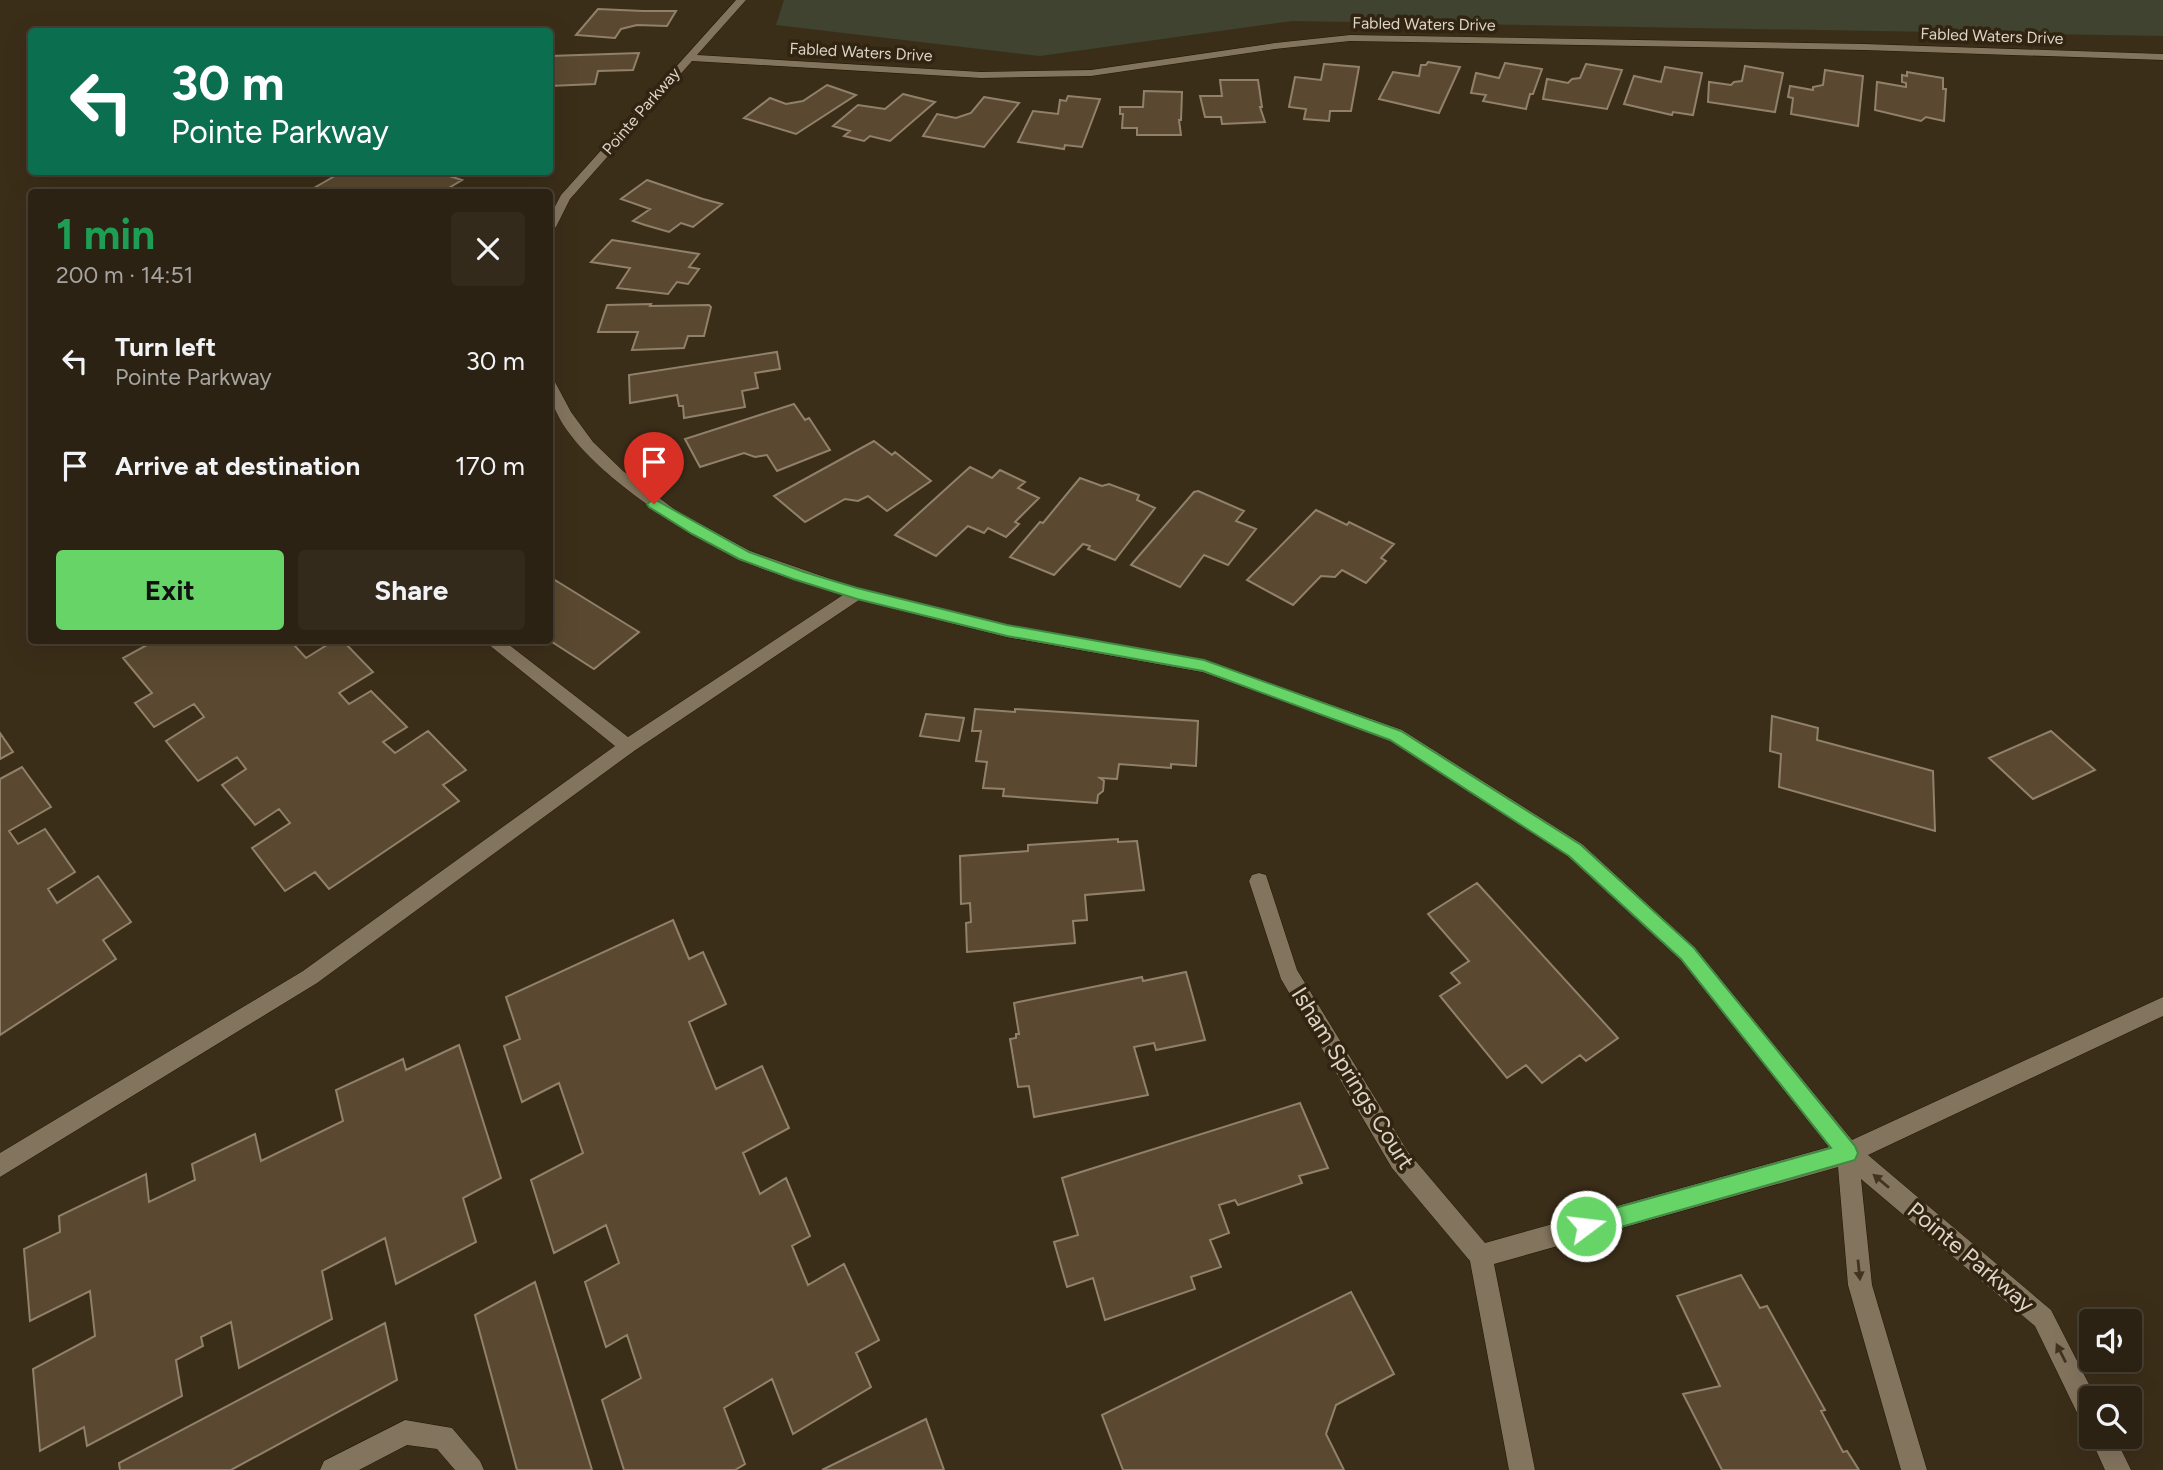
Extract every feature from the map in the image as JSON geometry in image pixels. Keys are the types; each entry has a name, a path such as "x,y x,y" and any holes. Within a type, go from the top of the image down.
{"street":[{"name":"Pointe Parkway","path":"553,221 565,198 740,0"},
{"name":"Fabled Waters Drive","path":"688,58 981,75 1090,73 1350,38 1864,47 2163,57"},
{"name":"Pointe Parkway","path":"553,391 565,414 588,445 618,475 654,504 697,531 744,555 857,594 1007,631 1204,666 1396,735 1575,850 1688,954 1848,1153 2043,1318 2079,1390"},
{"path":"0,1166 310,977 628,746 857,594"},
{"path":"496,644 628,746"},
{"name":"Isham Springs Court","path":"1259,881 1288,973 1400,1160 1481,1256 1522,1470"},
{"path":"1481,1256 1848,1153 2163,1006"},
{"path":"1848,1153 1860,1285 1914,1470"},
{"path":"333,1470 405,1432 443,1437 471,1470"},
{"path":"2108,1449 2117,1468"}],"green space":[{"path":"784,0 2163,0 2163,36 1292,21 1040,56 776,25"}],"building":[{"path":"598,9 676,11 667,26 637,25 621,29 615,38 576,35"},
{"path":"639,53 633,70 598,71 595,84 553,86 553,56"},
{"path":"1428,62 1460,67 1439,113 1379,99 1393,72 1419,76 1421,65"},
{"path":"1505,63 1542,69 1526,109 1483,101 1486,95 1471,93 1476,73 1499,78"},
{"path":"1324,64 1359,67 1351,111 1330,111 1329,121 1304,119 1306,109 1289,107 1295,77 1321,80"},
{"path":"1586,64 1622,70 1607,109 1543,99 1547,79 1568,83 1572,79 1580,78"},
{"path":"1745,66 1783,73 1775,112 1708,102 1709,82 1731,85 1742,81"},
{"path":"1665,67 1702,73 1693,115 1673,112 1672,115 1624,104 1634,76 1661,82"},
{"path":"1825,70 1863,76 1858,126 1791,114 1793,98 1788,97 1790,86 1813,90 1813,87 1823,85"},
{"path":"1907,72 1943,78 1943,89 1946,89 1944,121 1926,117 1921,121 1875,110 1877,82 1906,87 1906,83 1902,82 1902,75 1907,76"},
{"path":"1220,80 1258,80 1260,107 1265,122 1222,124 1221,117 1205,117 1200,96 1222,96"},
{"path":"827,85 856,95 796,134 744,118 770,98 786,104 803,101"},
{"path":"1144,91 1182,92 1179,120 1181,135 1137,135 1137,128 1122,128 1123,114 1120,114 1120,107 1143,107"},
{"path":"903,94 935,102 890,141 870,136 864,141 844,136 850,131 833,126 858,105 885,109"},
{"path":"1068,96 1100,99 1082,147 1065,145 1064,149 1018,142 1033,111 1058,114 1060,100 1066,101"},
{"path":"984,97 1019,103 984,147 923,136 937,114 956,118 971,113"},
{"path":"337,175 446,175 462,180 447,189 312,189"},
{"path":"647,180 722,204 693,227 681,223 669,232 645,225 633,221 650,209 621,199"},
{"path":"612,240 699,254 689,267 699,269 688,284 677,282 668,294 617,288 630,268 591,262"},
{"path":"651,304 650,306 709,305 711,307 704,336 688,336 684,348 632,350 638,332 598,332 607,305"},
{"path":"777,352 780,369 755,373 758,388 742,391 745,407 684,418 683,406 679,406 677,395 630,403 629,375"},
{"path":"794,404 805,420 809,418 830,450 777,471 767,455 755,457 744,453 700,467 685,439"},
{"path":"874,441 892,455 895,452 931,481 887,511 868,496 858,501 845,499 805,522 774,496"},
{"path":"970,467 992,478 1000,470 1025,482 1018,488 1039,498 1015,522 1019,524 1006,537 988,528 984,533 968,526 936,556 895,535"},
{"path":"1080,478 1102,486 1109,484 1139,495 1137,500 1155,508 1115,560 1088,549 1090,546 1083,544 1054,575 1010,557 1040,522 1043,523"},
{"path":"1198,491 1244,511 1236,521 1256,529 1228,565 1204,555 1180,587 1131,565 1194,492"},
{"path":"1316,510 1347,525 1349,522 1394,544 1381,558 1386,561 1366,583 1342,570 1335,577 1321,576 1293,605 1247,580"},
{"path":"553,579 639,632 594,669 553,643"},
{"path":"149,644 296,644 306,658 329,644 346,644 373,672 339,693 349,704 371,691 407,727 383,742 395,753 428,731 466,770 443,785 459,801 329,889 315,872 285,891 252,848 290,823 279,809 255,825 222,785 246,769 237,757 198,781 166,741 204,717 194,704 154,727 135,703 152,693 123,658"},
{"path":"975,709 1015,712 1015,709 1198,721 1196,766 1171,764 1171,768 1119,764 1117,779 1100,778 1104,781 1103,791 1098,795 1097,803 1003,796 1004,789 983,788 987,762 976,761 981,731 972,731"},
{"path":"926,714 964,718 959,741 920,736"},
{"path":"1772,716 1818,728 1817,740 1933,771 1935,831 1779,787 1781,754 1770,751"},
{"path":"2051,731 2095,770 2033,799 1989,758"},
{"path":"0,733 13,752 0,759"},
{"path":"22,767 51,807 9,831 18,844 45,829 75,872 48,889 57,903 98,876 131,922 103,940 116,959 0,1035 0,779"},
{"path":"1118,839 1118,842 1137,841 1144,890 1085,895 1087,920 1073,921 1075,943 967,952 966,923 971,922 970,903 961,904 960,856 1028,851 1028,845"},
{"path":"1477,883 1618,1038 1586,1061 1580,1055 1542,1083 1526,1065 1507,1078 1440,996 1460,983 1451,973 1469,961 1428,914"},
{"path":"673,920 689,959 703,952 726,1004 689,1022 716,1089 762,1066 789,1128 743,1153 760,1194 786,1178 810,1236 792,1246 808,1285 844,1264 879,1340 856,1353 871,1387 793,1434 772,1379 724,1408 745,1464 735,1470 624,1470 602,1400 641,1378 627,1335 606,1347 585,1282 619,1263 606,1225 554,1253 531,1180 583,1153 559,1083 522,1102 504,1046 520,1039 506,997"},
{"path":"1186,972 1205,1040 1156,1050 1154,1043 1134,1047 1148,1095 1034,1117 1029,1086 1018,1087 1010,1039 1019,1034 1014,1003 1142,977 1143,981"},
{"path":"459,1045 501,1178 463,1198 476,1242 396,1284 385,1238 322,1271 332,1319 239,1368 231,1322 201,1337 203,1346 176,1360 182,1396 87,1446 84,1427 40,1451 33,1369 95,1336 90,1291 30,1321 24,1249 60,1232 59,1216 146,1174 149,1202 195,1180 192,1164 255,1134 261,1161 343,1121 336,1090 403,1059 406,1070"},
{"path":"1300,1103 1328,1168 1299,1176 1302,1183 1238,1205 1235,1200 1219,1205 1229,1233 1210,1240 1221,1267 1191,1277 1195,1289 1105,1320 1093,1278 1067,1287 1054,1242 1078,1235 1062,1178"},
{"path":"1741,1275 1760,1308 1767,1306 1825,1410 1821,1411 1843,1452 1847,1451 1859,1470 1722,1470 1683,1394 1720,1386 1677,1296"},
{"path":"535,1282 592,1470 517,1470 475,1315"},
{"path":"1351,1292 1394,1374 1336,1405 1326,1434 1344,1470 1123,1470 1102,1415"},
{"path":"385,1323 397,1380 231,1470 120,1470 119,1463"},
{"path":"926,1419 944,1470 822,1470"}],"route":[{"path":"654,504 697,531 744,555 799,576 857,594 1007,631 1204,666 1396,735 1575,850 1688,954 1848,1153 1586,1226"}]}
